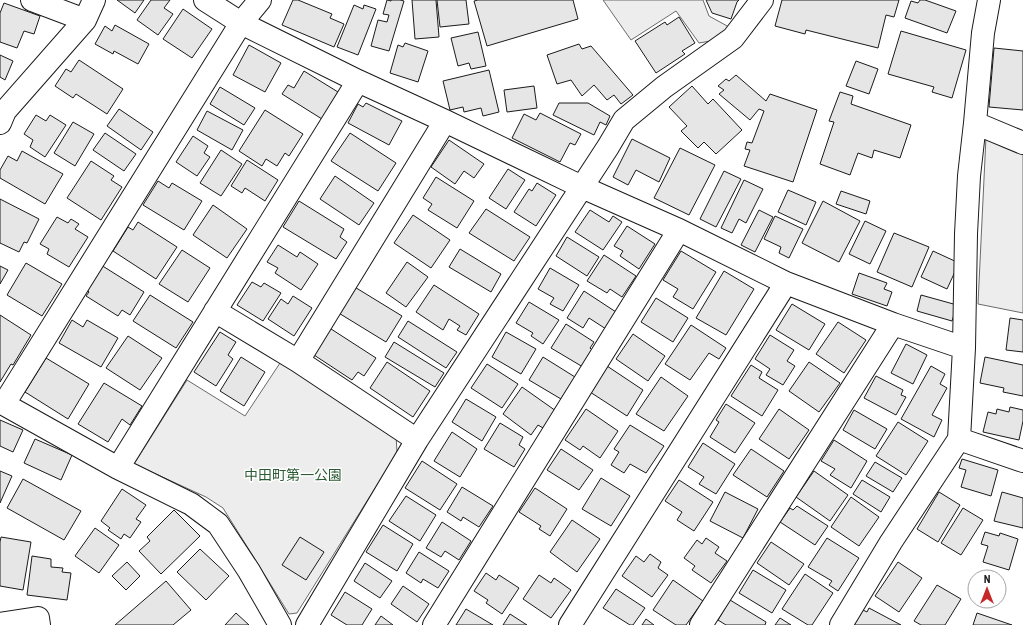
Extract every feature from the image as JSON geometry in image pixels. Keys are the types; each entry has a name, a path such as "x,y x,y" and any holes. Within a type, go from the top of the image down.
{"street":[{"path":"32,0 85,20"},
{"path":"2,114 85,20 94,0"},
{"path":"205,0 241,23 358,81 582,187 679,230 786,282 893,324 964,348"},
{"path":"260,0 241,23 2,403 118,468 191,504 218,524 249,571 280,625"},
{"path":"307,625 417,440 608,147 624,120 664,87 733,38 762,0"},
{"path":"841,625 891,542 959,439 964,348 966,234 969,176 983,33 989,0"},
{"path":"118,468 358,81"},
{"path":"298,361 444,121"},
{"path":"975,123 1023,143"},
{"path":"434,625 679,230"},
{"path":"570,625 786,282"},
{"path":"215,311 298,361 417,440"},
{"path":"701,625 893,324"},
{"path":"959,439 1023,461"},
{"path":"0,624 38,618 39,625"}],"shaded area":[{"path":"603,0 703,0 709,16 729,27 710,41 699,43 676,11 631,40"},
{"path":"986,137 1023,154 1023,313 978,304"},
{"name":"中田町第一公園","path":"280,363 396,434 397,453 297,613 289,614 223,508 206,497 134,464 187,380 245,416"}],"building":[{"path":"117,0 144,0 135,13"},
{"path":"151,0 170,0 164,8 173,14 158,35 137,20"},
{"path":"293,0 298,0 332,14 330,18 344,24 334,47 282,25"},
{"path":"387,0 404,1 389,51 371,46 378,20 387,22 389,15 383,14"},
{"path":"412,0 436,0 439,37 415,39"},
{"path":"437,0 466,0 469,24 440,27"},
{"path":"573,0 578,19 487,46 474,1"},
{"path":"706,0 739,0 731,19 712,13"},
{"path":"782,0 899,0 894,17 886,15 878,48 806,30 805,34 775,26"},
{"path":"920,0 925,0 956,11 947,33 905,18 911,1 918,3"},
{"path":"4,3 40,16 34,34 24,31 17,48 0,42 0,13"},
{"path":"354,5 363,9 364,5 376,9 358,55 337,47"},
{"path":"183,9 212,29 192,58 163,39"},
{"path":"679,17 695,43 682,51 685,54 656,73 635,41 665,22 667,25"},
{"path":"115,25 149,44 138,64 114,51 113,54 95,44 105,26 112,31"},
{"path":"901,31 966,50 952,98 932,92 934,87 888,74"},
{"path":"478,32 486,66 471,69 469,63 458,66 451,38"},
{"path":"405,43 428,51 418,82 390,73 398,45 403,47"},
{"path":"579,44 582,49 591,46 633,95 621,104 614,95 607,100 594,85 582,96 571,80 557,84 547,55"},
{"path":"249,45 281,63 265,92 233,75"},
{"path":"994,48 1023,51 1023,110 989,107"},
{"path":"0,55 13,61 5,80 0,77"},
{"path":"79,60 123,89 107,114 76,94 73,98 55,86 66,69 71,72"},
{"path":"856,61 878,69 869,94 846,86"},
{"path":"489,70 499,112 483,116 481,108 464,112 463,107 450,110 443,81"},
{"path":"304,71 338,92 322,119 282,94 288,85 294,88"},
{"path":"736,75 766,101 770,94 817,110 793,182 744,166 750,150 745,149 747,142 752,143 764,111 759,109 750,120 719,94 724,90 718,86 726,79 729,81"},
{"path":"534,86 537,108 507,112 504,90"},
{"path":"692,86 708,104 713,99 742,130 716,154 704,142 698,148 681,131 687,126 669,107"},
{"path":"220,87 255,108 244,125 210,104"},
{"path":"840,92 853,96 851,104 911,125 900,158 874,150 872,158 858,153 850,175 820,164 834,122 829,121"},
{"path":"366,103 402,121 389,145 348,123 358,104 363,107"},
{"path":"559,103 588,103 610,116 606,125 600,122 594,135 553,115"},
{"path":"119,109 153,132 141,150 107,126"},
{"path":"265,110 303,134 289,156 285,153 277,166 266,159 262,166 239,151"},
{"path":"207,111 243,130 232,150 197,130"},
{"path":"540,113 581,134 575,145 570,143 560,162 512,138 524,114 536,120"},
{"path":"36,115 46,121 50,115 66,125 45,157 30,147 33,140 24,134"},
{"path":"73,122 94,134 75,166 54,153"},
{"path":"105,133 136,154 124,171 93,150"},
{"path":"350,133 396,163 378,191 331,161"},
{"path":"193,136 208,146 204,153 210,157 197,176 176,162"},
{"path":"632,139 670,158 659,182 636,170 628,185 613,177"},
{"path":"449,140 484,164 474,178 464,171 455,184 431,167"},
{"path":"680,148 715,165 689,215 654,198"},
{"path":"221,150 242,164 221,196 200,183"},
{"path":"22,151 63,174 45,204 0,178 0,170 8,156 17,161"},
{"path":"247,160 278,180 265,201 245,188 242,193 231,186"},
{"path":"91,161 114,176 111,180 122,187 101,220 67,198"},
{"path":"508,169 525,180 506,209 489,198"},
{"path":"724,171 741,179 716,227 700,219"},
{"path":"335,176 374,203 359,225 320,199"},
{"path":"436,177 474,201 457,228 428,210 432,204 423,198"},
{"path":"744,180 763,189 746,223 739,219 732,233 721,228"},
{"path":"158,181 169,188 172,183 202,201 184,230 143,205"},
{"path":"537,183 556,195 536,226 514,212 529,189 532,191"},
{"path":"788,190 816,202 806,225 778,212"},
{"path":"841,191 870,201 866,214 836,204"},
{"path":"0,199 39,219 27,243 24,242 19,252 0,243"},
{"path":"299,201 344,229 340,237 347,242 336,259 283,227"},
{"path":"823,201 860,221 839,262 802,243"},
{"path":"213,205 247,229 227,258 193,235"},
{"path":"486,209 530,237 514,261 469,233"},
{"path":"590,210 609,222 613,216 622,222 603,250 575,232"},
{"path":"759,210 773,217 755,252 741,245"},
{"path":"413,215 450,240 431,268 394,243"},
{"path":"775,216 803,229 789,258 779,253 781,247 764,239"},
{"path":"57,217 68,223 71,219 79,224 75,229 88,237 69,267 47,254 49,249 40,244"},
{"path":"865,221 886,231 870,264 849,254"},
{"path":"138,222 177,247 156,279 113,251 128,227 133,230"},
{"path":"627,226 655,244 639,269 620,256 623,251 614,246"},
{"path":"894,233 929,247 912,287 877,272"},
{"path":"567,237 599,257 587,276 556,256"},
{"path":"278,245 297,257 300,252 318,264 301,290 275,273 278,268 267,262"},
{"path":"460,249 501,274 491,292 449,267"},
{"path":"182,250 210,268 188,302 159,284"},
{"path":"681,251 716,272 693,309 673,297 678,289 663,280"},
{"path":"933,251 959,263 947,289 921,277"},
{"path":"604,255 636,276 622,297 610,289 607,293 587,281"},
{"path":"407,262 428,277 406,307 386,293"},
{"path":"26,263 62,284 42,316 7,295"},
{"path":"101,265 144,292 130,315 122,310 118,316 86,296 89,292 86,289"},
{"path":"0,266 8,270 0,284"},
{"path":"550,268 579,285 563,311 550,304 554,298 538,289"},
{"path":"724,271 754,289 726,335 696,318"},
{"path":"859,273 887,283 884,289 892,292 887,306 852,294"},
{"path":"252,282 261,287 264,283 281,293 263,321 237,305"},
{"path":"434,285 479,314 466,335 457,330 460,326 449,319 443,330 416,312"},
{"path":"353,286 402,316 386,342 337,312"},
{"path":"584,291 616,312 606,329 589,318 583,328 567,318"},
{"path":"150,295 193,322 176,348 133,321"},
{"path":"921,295 957,305 952,321 917,311"},
{"path":"293,296 312,308 294,336 268,319 281,299 288,304"},
{"path":"656,298 688,318 673,342 641,322"},
{"path":"529,302 559,320 543,344 531,336 533,333 516,323"},
{"path":"792,304 825,324 809,350 776,330"},
{"path":"0,315 31,335 13,365 11,364 0,382"},
{"path":"1010,318 1023,320 1023,352 1006,350"},
{"path":"72,320 83,327 87,320 118,338 101,367 59,343"},
{"path":"408,321 457,352 446,368 398,337"},
{"path":"838,322 866,340 844,373 816,354"},
{"path":"566,324 594,342 590,348 593,351 583,367 551,348"},
{"path":"691,325 726,348 719,359 709,353 690,380 665,364"},
{"path":"328,327 376,358 364,376 358,372 352,380 311,353"},
{"path":"220,332 236,342 228,355 233,359 216,386 194,372"},
{"path":"506,332 536,349 521,374 492,357"},
{"path":"633,334 665,356 648,381 616,359"},
{"path":"770,335 794,350 787,361 795,366 783,385 766,375 770,369 755,359"},
{"path":"128,336 162,358 140,390 106,368"},
{"path":"394,342 444,373 435,387 385,357"},
{"path":"906,344 927,355 913,384 891,373"},
{"path":"241,357 265,372 244,406 220,391"},
{"path":"543,357 575,377 561,399 529,380"},
{"path":"985,357 1023,365 1023,396 1003,392 1004,388 980,383"},
{"path":"46,358 89,384 68,419 25,392"},
{"path":"387,362 430,391 413,417 370,388"},
{"path":"809,362 840,383 819,412 789,391"},
{"path":"487,364 518,384 502,408 471,388"},
{"path":"751,365 762,372 759,378 778,390 762,416 731,396"},
{"path":"607,366 643,390 627,416 590,392"},
{"path":"931,366 945,374 940,384 947,388 932,415 942,420 934,437 901,419"},
{"path":"876,376 903,390 901,395 906,397 896,415 864,398"},
{"path":"661,377 688,396 664,431 636,414"},
{"path":"104,383 142,406 130,425 122,419 108,442 78,424"},
{"path":"522,387 556,411 543,428 538,425 531,435 503,414"},
{"path":"466,399 496,417 482,441 452,422"},
{"path":"726,404 755,423 735,453 710,437 719,422 716,420"},
{"path":"1010,407 1023,410 1023,421 1019,440 983,432 988,412 996,414 997,409 1009,412"},
{"path":"586,409 618,431 600,458 583,446 580,450 565,440"},
{"path":"779,409 809,430 789,459 759,439"},
{"path":"854,410 887,429 875,449 843,430"},
{"path":"0,420 23,430 13,452 0,446"},
{"path":"898,422 928,441 906,475 876,456"},
{"path":"500,423 523,437 519,445 525,449 514,467 484,449"},
{"path":"630,425 664,446 646,473 630,464 624,473 611,465 619,452 614,449"},
{"path":"452,432 477,449 460,477 434,461"},
{"path":"35,439 72,455 61,480 24,463"},
{"path":"834,440 867,461 851,488 830,475 835,469 821,461"},
{"path":"703,443 735,464 716,494 699,484 704,477 688,467"},
{"path":"561,449 593,470 579,490 547,470"},
{"path":"751,449 784,471 767,497 733,475"},
{"path":"962,459 998,470 991,496 961,487 966,470 959,468"},
{"path":"422,461 457,484 440,510 405,488"},
{"path":"875,462 902,478 893,492 866,476"},
{"path":"0,471 12,476 0,503"},
{"path":"814,471 848,495 830,521 796,497"},
{"path":"601,478 630,496 611,526 582,509"},
{"path":"23,479 81,511 64,540 7,508"},
{"path":"679,480 713,502 694,531 677,520 682,512 665,501"},
{"path":"862,480 890,497 881,512 853,494"},
{"path":"462,487 493,506 479,527 463,517 461,521 447,512"},
{"path":"535,488 567,509 550,536 539,529 541,526 519,512"},
{"path":"122,489 146,505 136,519 141,522 130,538 124,534 121,539 108,530 110,528 101,521"},
{"path":"725,492 758,509 743,538 710,521"},
{"path":"939,492 960,505 938,542 917,529"},
{"path":"1002,492 1023,498 1023,528 994,521"},
{"path":"406,496 436,515 420,541 389,521"},
{"path":"851,497 879,517 859,546 831,527"},
{"path":"797,506 828,526 815,545 780,522 790,508 793,510"},
{"path":"963,508 983,520 961,555 941,543"},
{"path":"174,510 200,536 161,574 139,551 150,541 147,537"},
{"path":"572,520 600,539 577,572 550,552"},
{"path":"442,522 471,541 459,560 445,551 441,557 426,548"},
{"path":"383,525 413,544 397,571 366,552"},
{"path":"95,528 119,545 99,573 75,556"},
{"path":"985,532 999,536 1000,533 1018,539 1009,570 983,562 988,546 981,544"},
{"path":"1,537 31,542 23,590 0,586"},
{"path":"300,537 324,552 306,580 282,565"},
{"path":"706,538 719,547 715,553 727,561 711,583 692,570 695,566 684,558 697,540 702,544"},
{"path":"827,538 859,558 838,591 829,585 832,581 808,567"},
{"path":"771,542 804,564 789,585 757,563"},
{"path":"200,549 229,576 206,600 177,572"},
{"path":"419,552 449,571 438,588 423,579 421,583 406,573"},
{"path":"650,554 661,562 658,568 668,575 652,597 622,576 636,556 644,562"},
{"path":"32,556 51,559 51,567 63,568 62,572 71,573 67,600 27,595"},
{"path":"127,562 140,576 126,590 112,576"},
{"path":"898,562 922,578 899,612 875,596"},
{"path":"365,563 392,581 380,598 354,581"},
{"path":"753,570 786,590 772,613 739,593"},
{"path":"486,573 496,580 499,575 519,588 502,614 486,603 488,600 474,591"},
{"path":"805,574 833,593 812,625 808,625 782,609"},
{"path":"539,575 551,583 554,578 571,590 551,618 523,599"},
{"path":"673,580 703,601 686,625 676,625 653,610"},
{"path":"166,581 191,610 173,625 115,625"},
{"path":"937,585 961,599 945,625 921,625 914,621"},
{"path":"403,586 429,604 417,622 391,604"},
{"path":"616,589 645,608 633,625 630,625 603,608"},
{"path":"345,592 372,609 362,625 347,625 331,615"},
{"path":"730,600 766,622 765,625 726,625 718,620"},
{"path":"869,608 901,625 854,625 863,610 867,612"},
{"path":"466,609 493,625 456,625"},
{"path":"236,613 249,625 225,625"},
{"path":"977,613 1012,625 973,625"},
{"path":"510,614 527,625 503,625"},
{"path":"381,616 393,625 375,625"},
{"path":"780,618 791,625 775,625"},
{"path":"646,619 654,625 642,625"}]}
